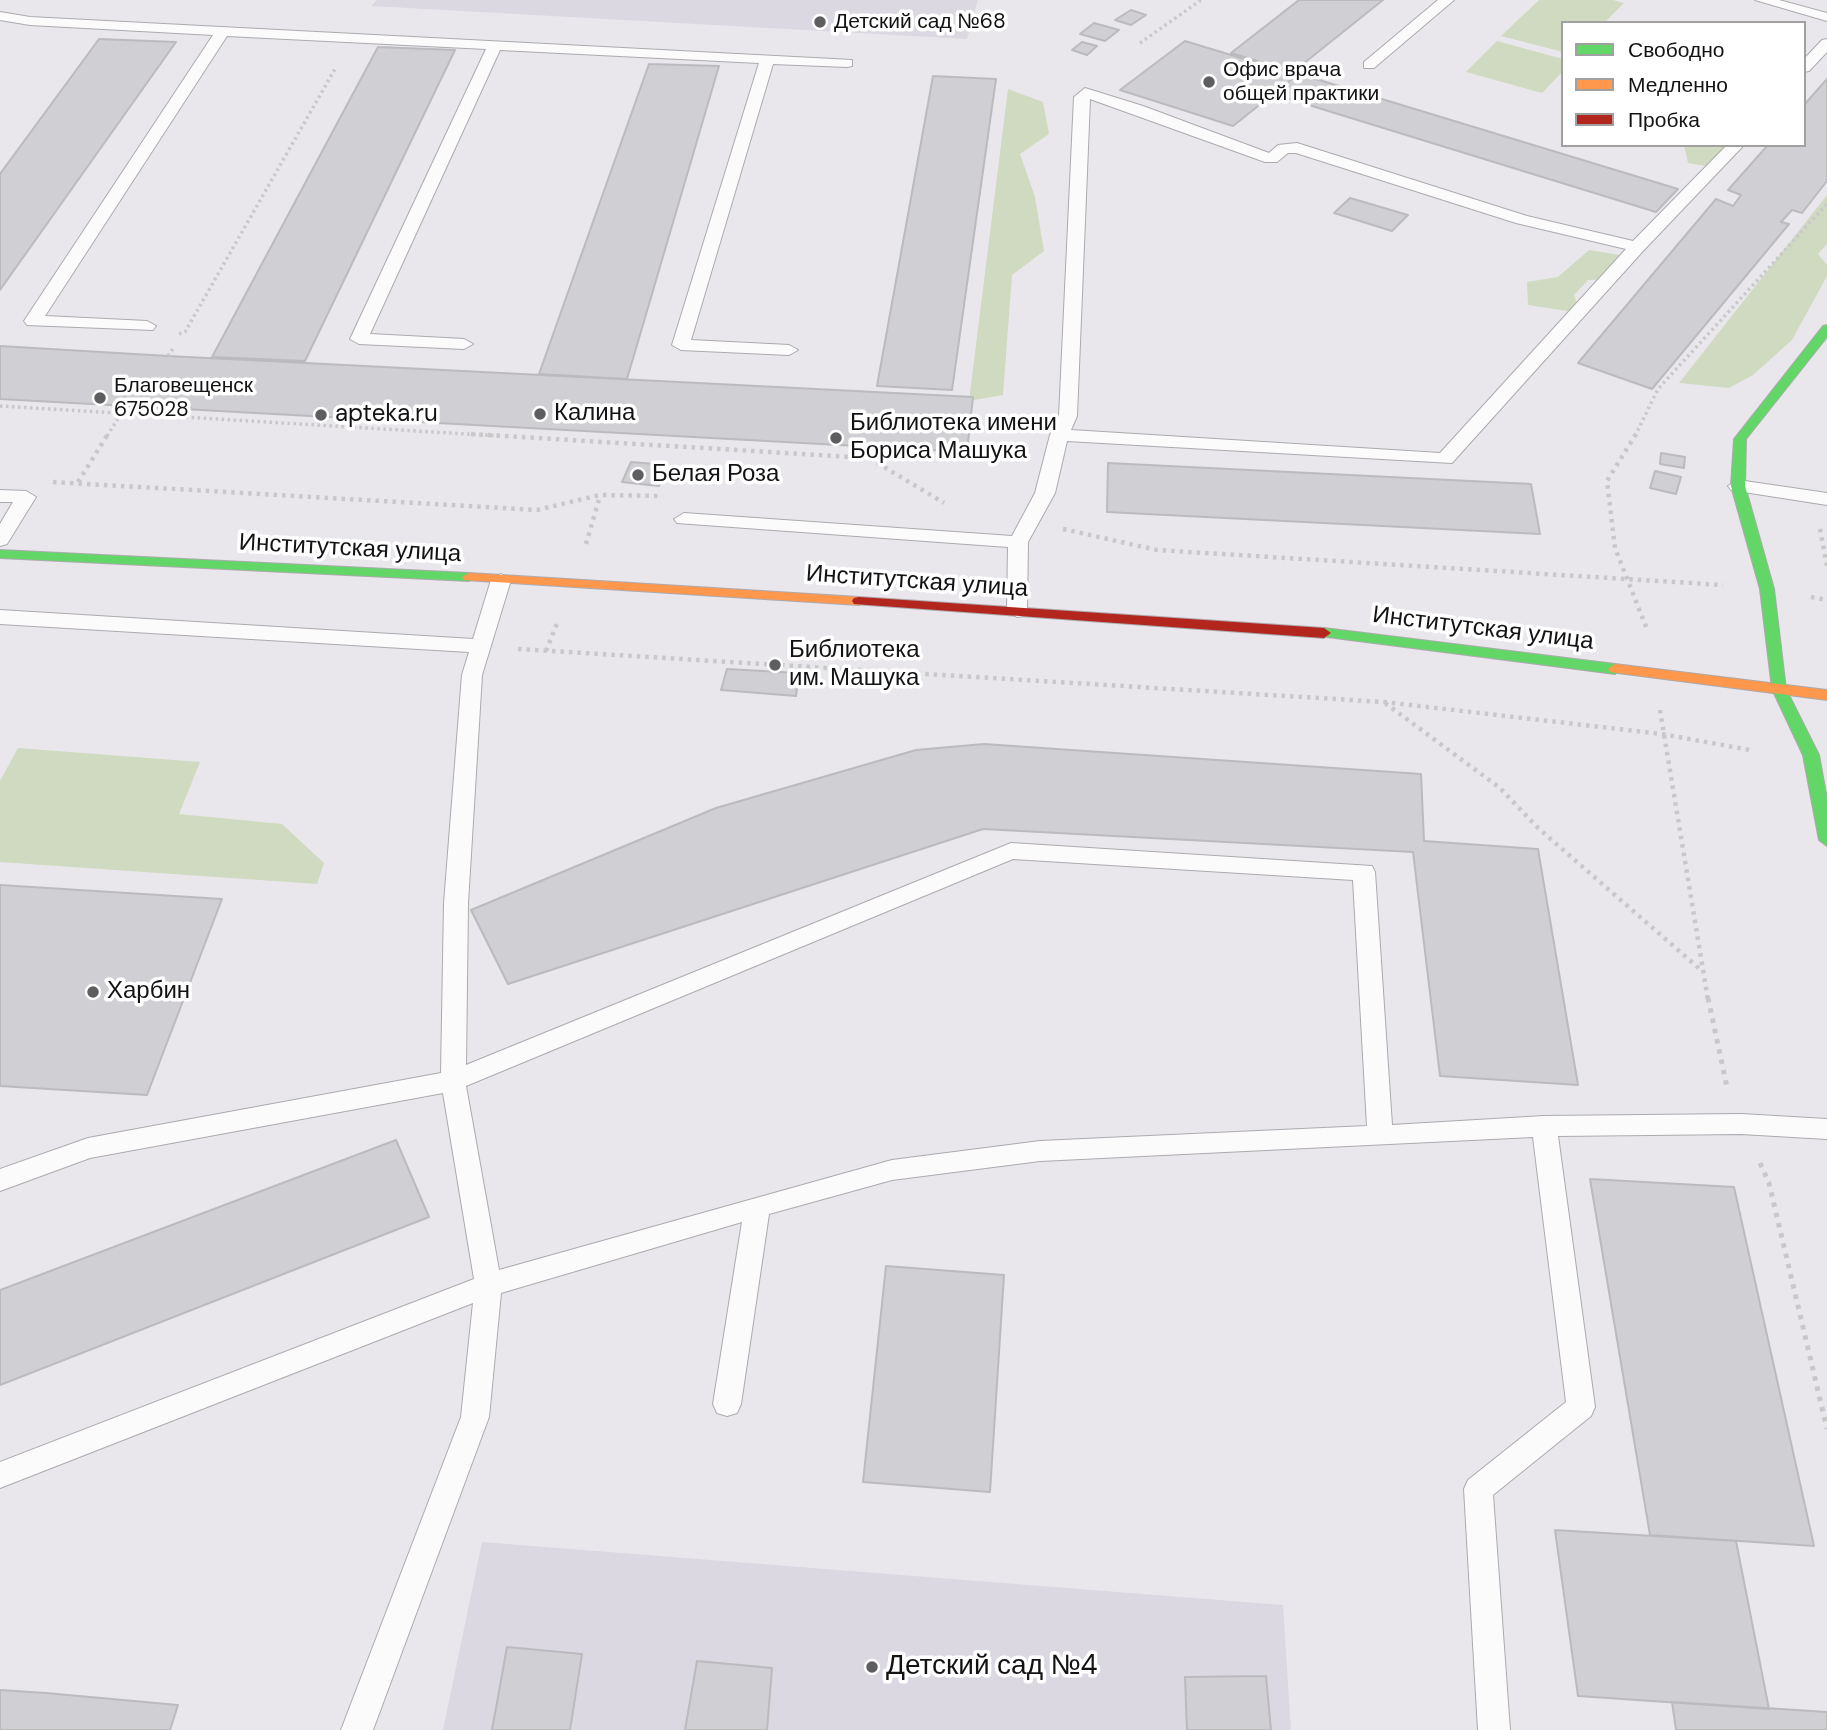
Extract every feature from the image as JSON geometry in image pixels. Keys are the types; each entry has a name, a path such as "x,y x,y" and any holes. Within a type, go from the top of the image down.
{"main road":[{"path":"1827,329 1740,439 1738,486 1767,589 1779,689 1811,755 1827,840"},
{"name":"Институтская улица","path":"0,554 575,582 1335,634 1827,695"}],"lane":[{"path":"1370,65 1447,0"},
{"path":"1762,0 1827,17"},
{"path":"0,16 30,21 848,63"},
{"path":"147,326 33,321 223,31"},
{"path":"1806,66 1827,43"},
{"path":"464,344 359,339 495,45"},
{"path":"766,60 681,345 789,350"},
{"path":"1017,611 1018,542 1045,492 1059,435 1068,416 1082,97 1085,93 1138,109 1271,159 1284,148 1297,148 1522,220 1637,247"},
{"path":"1059,435 1445,459 1637,247 1734,147"},
{"path":"1738,486 1827,499"},
{"path":"0,496 26,497 0,540"},
{"path":"684,519 1018,542"},
{"path":"357,1730 475,1417 488,1285 453,1081 456,903 472,675 501,580"},
{"path":"0,617 479,646"},
{"path":"0,1180 88,1147 453,1081 1011,851 1364,872 1380,1136"},
{"path":"0,1475 488,1285 892,1170 1040,1151 1544,1126 1741,1125 1827,1129"},
{"path":"1494,1730 1478,1489 1581,1407 1544,1126"},
{"path":"727,1404 757,1208"}],"path":[{"path":"1139,43 1200,0"},
{"path":"172,337 185,332 353,37"},
{"path":"1647,629 1615,548 1607,481 1641,428 1658,389 1827,205"},
{"path":"168,356 174,347"},
{"path":"0,406 869,458 945,504"},
{"path":"133,412 137,406"},
{"path":"78,483 119,417"},
{"path":"583,554 600,495"},
{"path":"546,651 558,621"},
{"path":"479,646 1384,702 1662,734 1750,750"},
{"path":"1384,702 1500,788 1538,828 1702,970"},
{"path":"1659,703 1702,970 1727,1086 1741,1125 1769,1183 1827,1429"}],"shaded area":[{"name":"Детский сад №68","path":"377,0 978,0 967,39 371,6"},
{"name":"Детский сад №4","path":"482,1542 1283,1605 1291,1730 443,1730"}],"green space":[{"path":"1539,0 1613,0 1624,3 1606,21 1561,21 1561,51 1501,36"},
{"path":"1497,41 1561,58 1561,73 1542,93 1466,72"},
{"path":"1008,89 1043,102 1049,134 1020,154 1035,197 1044,251 1012,275 1003,395 969,401"},
{"path":"1684,147 1743,147 1722,169 1688,163"},
{"path":"1827,195 1827,244 1818,254 1827,265 1827,276 1792,340 1753,375 1729,388 1679,383"},
{"path":"1589,250 1620,255 1614,279 1588,280 1574,295 1580,313 1528,305 1527,282 1558,277"},
{"path":"18,748 200,762 179,814 282,824 324,863 317,884 0,862 0,781"}],"building":[{"path":"1299,0 1383,0 1293,72 1231,53"},
{"path":"1131,10 1146,15 1131,25 1115,20"},
{"path":"1094,23 1119,30 1105,41 1080,34"},
{"path":"99,39 176,42 0,290 0,174"},
{"name":"Офис врача общей практики","path":"1185,41 1297,75 1233,126 1120,90"},
{"path":"1082,42 1097,46 1087,55 1072,50"},
{"path":"378,47 455,50 305,361 212,357"},
{"path":"649,64 719,66 627,379 539,374"},
{"path":"1293,72 1678,189 1656,212 1273,94 1297,75"},
{"path":"933,76 996,79 952,390 877,386"},
{"path":"1827,79 1827,181 1802,213 1792,210 1781,222 1789,224 1652,389 1578,363 1716,199 1733,206 1741,195 1728,190 1766,147 1806,147 1806,103"},
{"path":"1350,198 1408,215 1392,231 1334,213"},
{"path":"0,346 973,397 967,452 0,399"},
{"path":"1661,453 1685,457 1684,468 1660,464"},
{"path":"631,462 667,465 659,486 622,482"},
{"path":"1108,463 1531,484 1540,534 1107,512"},
{"path":"1655,471 1681,477 1676,494 1650,488"},
{"path":"727,669 799,673 796,696 721,690"},
{"path":"984,744 1421,774 1424,841 1538,849 1578,1085 1440,1076 1413,852 983,829 508,984 471,910 716,808 916,750"},
{"name":"Харбин","path":"0,885 222,899 147,1095 0,1086"},
{"path":"396,1140 429,1217 0,1385 0,1290"},
{"path":"1590,1179 1734,1187 1814,1546 1650,1535"},
{"path":"886,1266 1004,1275 990,1492 863,1482"},
{"path":"1555,1530 1736,1541 1769,1709 1578,1696"},
{"path":"507,1647 582,1654 570,1730 492,1730"},
{"path":"697,1661 772,1668 767,1730 685,1730"},
{"path":"1266,1676 1271,1730 1187,1730 1185,1677"},
{"path":"0,1690 178,1705 170,1730 0,1730"},
{"path":"1672,1702 1827,1712 1827,1730 1676,1730"}],"traffic: fast":[{"path":"1827,329 1740,439 1738,486 1767,589 1779,689 1811,755 1827,840"},
{"path":"0,554 469,577"},
{"path":"1324,633 1615,669"}],"traffic: slow":[{"path":"469,577 859,601"},
{"path":"1615,669 1827,695"}],"traffic: jam":[{"path":"859,601 1324,633"}],"place":[{"name":"Детский сад №68","path":"820,22"},
{"name":"Офис врача общей практики","path":"1209,82"},
{"name":"Благовещенск 675028","path":"100,398"},
{"name":"Калина","path":"540,414"},
{"name":"apteka.ru","path":"321,415"},
{"name":"Библиотека имени Бориса Машука","path":"836,438"},
{"name":"Белая Роза","path":"638,475"},
{"name":"Библиотека им. Машука","path":"775,665"},
{"name":"Харбин","path":"93,992"},
{"name":"Детский сад №4","path":"872,1667"}]}
